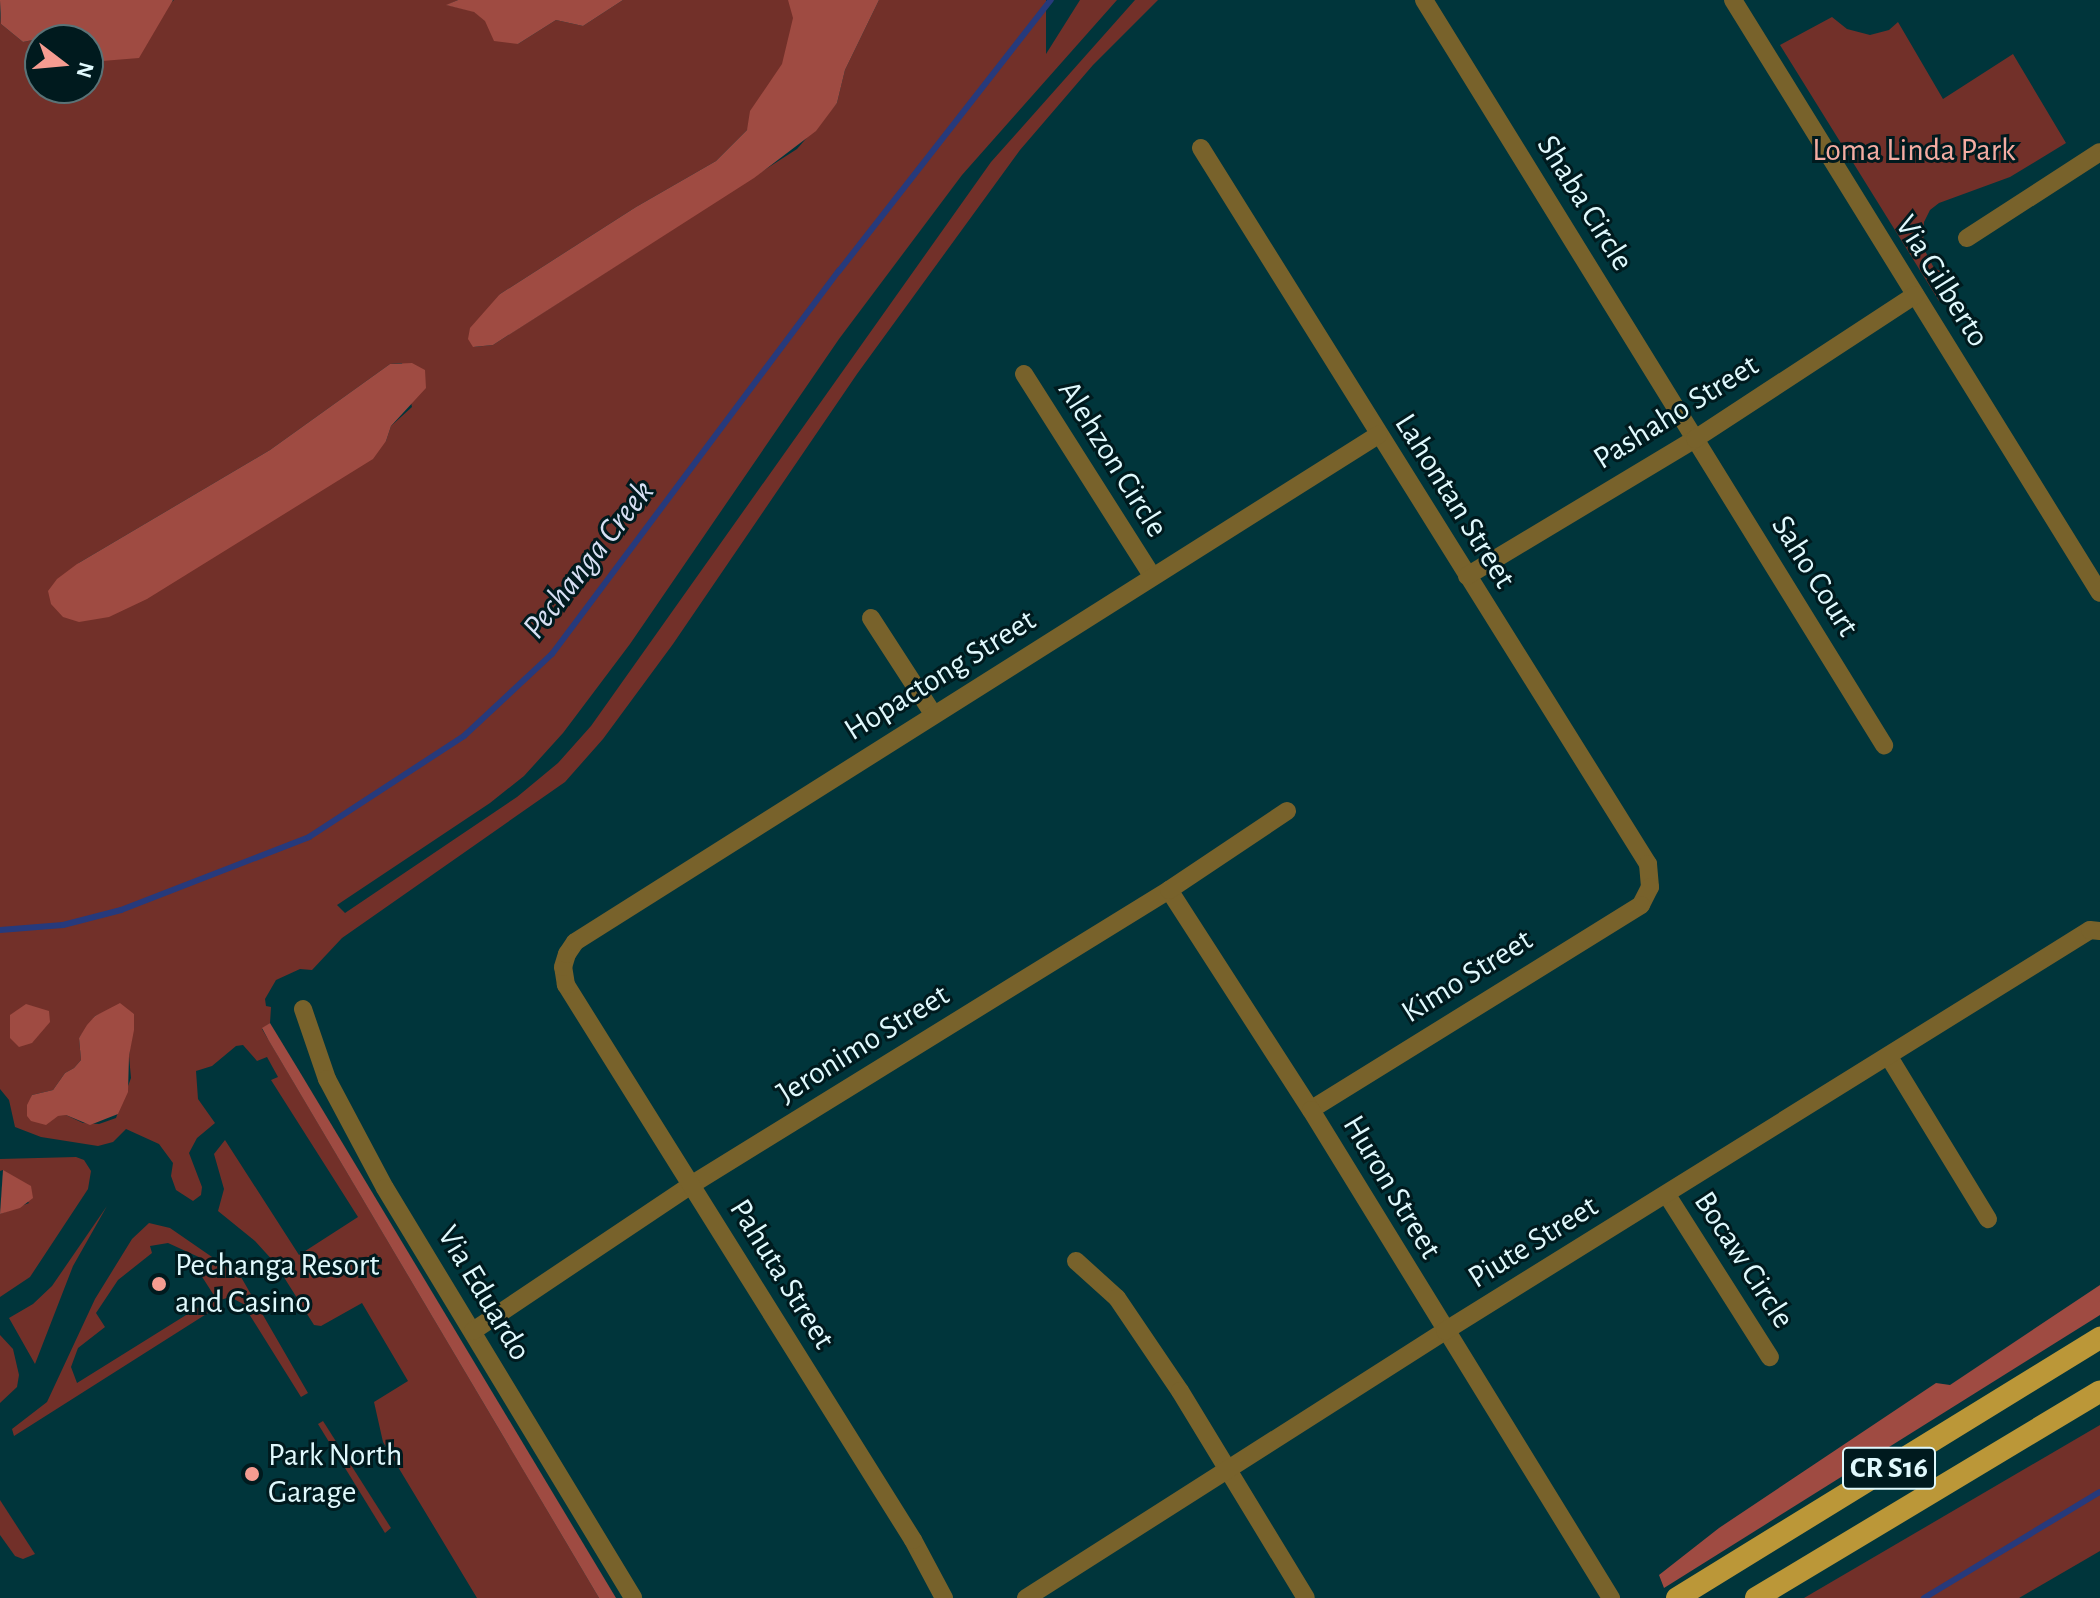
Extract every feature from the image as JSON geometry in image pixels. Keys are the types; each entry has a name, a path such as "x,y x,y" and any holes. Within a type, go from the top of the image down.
{"main road":[{"name":"CR S16","path":"1677,1598 2100,1338"},
{"name":"CR S16","path":"1756,1598 2100,1391"}],"street":[{"name":"Shaba Circle","path":"1424,0 1695,439"},
{"name":"Via Gilberto","path":"1733,0 2100,593"},
{"name":"Lahontan Street","path":"1201,148 1648,864 1650,887"},
{"path":"1967,238 2100,152"},
{"name":"Pashaho Street","path":"1467,576 1695,439 1915,295"},
{"name":"Alehzon Circle","path":"1024,374 1152,576"},
{"name":"Hopactong Street","path":"566,985 563,967 575,942 1378,435"},
{"name":"Saho Court","path":"1695,439 1884,745"},
{"path":"871,618 933,714"},
{"name":"Jeronimo Street","path":"473,1331 691,1185 1169,890 1287,811"},
{"name":"Kimo Street","path":"1311,1110 1641,905 1650,887"},
{"name":"Huron Street","path":"1169,890 1311,1110 1611,1598"},
{"name":"Piute Street","path":"1026,1598 1445,1331 2090,930 2100,931"},
{"name":"Pahuta Street","path":"566,985 913,1540 944,1597"},
{"name":"Via Eduardo","path":"303,1009 327,1079 385,1188 633,1598"},
{"path":"1889,1057 1988,1219"},
{"name":"Bocaw Circle","path":"1667,1195 1770,1357"},
{"path":"1076,1261 1117,1298 1229,1471 1306,1598"}],"green space":[{"path":"174,0 458,0 447,5 473,11 518,44 556,20 583,26 623,0 832,0 747,130 716,161 636,207 500,294 474,347 493,345 797,149 837,103 845,70 879,0 1046,0 1046,54 1080,0 1117,0 962,175 839,339 630,644 563,733 524,776 490,803 337,905 345,913 517,797 558,763 591,726 991,162 1135,0 1158,0 1093,65 1020,150 857,374 673,644 603,739 565,782 342,938 312,970 300,969 276,980 265,999 266,1006 271,1007 270,1023 262,1029 599,1598 477,1598 383,1442 374,1402 408,1381 362,1303 321,1326 314,1325 275,1263 255,1241 218,1211 224,1189 214,1154 225,1140 299,1255 358,1217 271,1080 278,1077 267,1057 257,1061 243,1045 236,1046 212,1066 196,1071 198,1099 215,1123 197,1138 189,1153 202,1187 201,1195 193,1201 176,1190 171,1176 173,1163 159,1144 126,1129 113,1142 98,1146 41,1137 15,1127 9,1100 0,1089 0,13 1,24 23,42 24,104 104,104 104,59","holes":["402,363 412,407 391,426 386,441 77,564 270,450 390,364","110,1010 134,1014 129,1056 131,1078 116,1118 99,1124 83,1123 66,1115 27,1116 32,1095 53,1090 65,1073 81,1060 79,1038 95,1016"]},
{"name":"Loma Linda Park","path":"1832,17 1847,29 1870,35 1889,30 1898,22 1943,99 2013,54 2066,143 2010,177 1939,203 1930,210 1924,222 1923,247 1934,268 1956,279 1952,292 1939,301 1780,45"},
{"path":"76,1157 84,1160 91,1171 88,1189 30,1277 0,1297 0,1214 29,1203 3,1170 0,1171 0,1159"},
{"path":"107,1206 73,1266 35,1364 9,1318 33,1304 52,1286"},
{"path":"149,1223 170,1228 241,1277 308,1393 301,1397 246,1309 249,1307 230,1297 217,1301 219,1306 14,1436 12,1429 47,1402 95,1299 132,1239","holes":["168,1243 203,1259 199,1272 215,1297 77,1383 71,1367 78,1348 105,1327 96,1313 118,1280 152,1253 150,1246"]},
{"path":"0,1335 13,1349 19,1375 17,1387 0,1403"},
{"path":"323,1421 391,1528 385,1533 318,1424"},
{"path":"2100,1425 2100,1551 2019,1598 1804,1598"},
{"path":"0,1500 35,1554 23,1559 15,1556 0,1535"}],"shaded area":[{"path":"0,0 173,0 139,58 104,61 104,24 24,24 23,42 1,24"},
{"path":"458,0 623,0 583,26 556,20 518,44 494,41 485,21 474,12 446,5"},
{"path":"788,0 879,0 845,70 837,103 816,131 754,178 493,345 473,347 468,339 470,328 500,294 636,207 716,161 747,130 750,111 782,64 793,18"},
{"path":"412,363 425,370 426,388 391,426 386,441 373,459 147,599 109,617 79,622 63,617 51,604 48,591 57,579 77,564 270,450 390,364"},
{"path":"120,1003 134,1014 134,1030 129,1056 128,1092 118,1114 90,1125 66,1115 58,1116 46,1125 31,1121 27,1116 27,1105 32,1095 53,1090 65,1073 81,1060 79,1038 87,1025 95,1016"},
{"path":"26,1004 49,1011 50,1022 32,1043 19,1047 10,1038 10,1015"},
{"path":"270,1023 616,1598 599,1598 269,1041 262,1028"},
{"path":"3,1170 31,1186 33,1198 20,1208 0,1214"},
{"path":"2100,1285 2100,1315 1664,1588 1659,1575 1719,1528 1936,1383 1950,1385"}],"waterway":[{"name":"Pechanga Creek","path":"0,930 63,925 121,910 309,837 464,736 552,654 839,271 1051,0"},
{"path":"1924,1598 2100,1492"}],"place":[{"name":"Pechanga Resort and Casino","path":"159,1284"},
{"name":"Park North Garage","path":"252,1474"}]}
